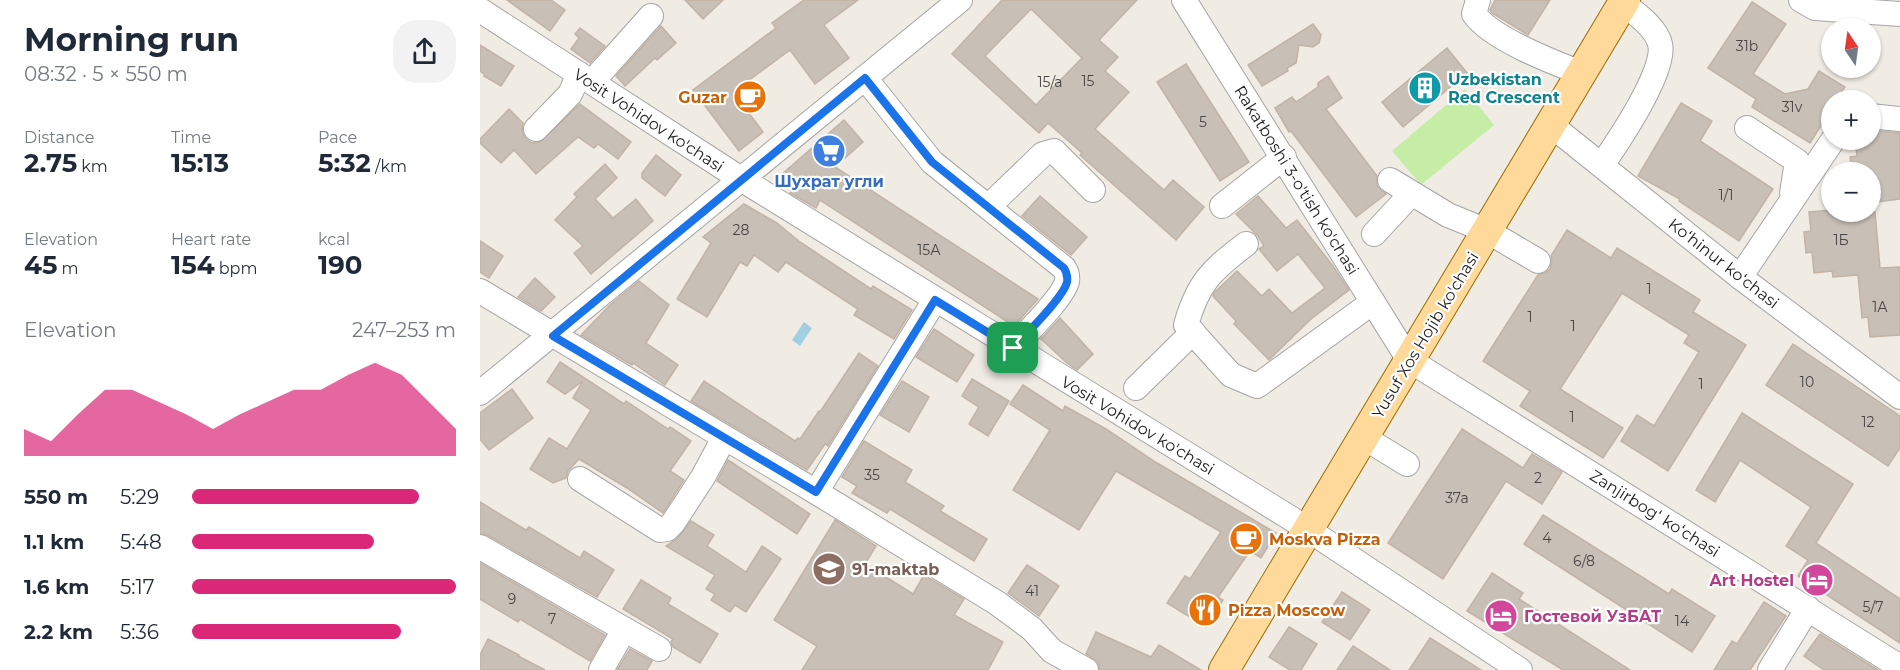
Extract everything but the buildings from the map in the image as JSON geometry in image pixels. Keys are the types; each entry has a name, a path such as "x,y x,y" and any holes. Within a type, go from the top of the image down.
{"main road":[{"name":"Yusuf Xos Hojib ko'chasi","path":"1224,670 1624,2"}],"street":[{"path":"480,393 553,336 960,0"},
{"name":"Rakatboshi 3-o'tish ko'chasi","path":"1184,0 1409,360"},
{"path":"1478,0 1474,14 1498,35 1581,74"},
{"path":"1801,0 1815,8 1900,14"},
{"path":"1602,165 1641,101 1656,71 1661,47 1656,33 1624,2"},
{"name":"Vosit Vohidov ko'chasi","path":"480,10 741,179 1308,529 1520,670"},
{"path":"536,129 585,78 651,16"},
{"path":"865,78 932,162 989,206 1064,268 1067,273 1067,283 1059,295 1013,348"},
{"path":"1881,117 1900,119"},
{"name":"Ko‘hinur ko‘chasi","path":"1551,125 1740,277 1900,397"},
{"path":"1747,128 1797,161 1791,202"},
{"path":"1740,277 1826,150"},
{"path":"989,206 1043,154 1049,151 1054,151 1093,190"},
{"path":"1222,206 1284,157"},
{"path":"1390,180 1448,215 1487,231 1538,261"},
{"path":"1374,234 1411,194"},
{"path":"1246,244 1214,269 1193,300 1186,325 1231,375 1257,386 1373,303"},
{"path":"480,291 997,603 1032,629 1052,651 1086,670"},
{"path":"816,492 935,300"},
{"path":"1136,388 1193,332"},
{"name":"Zanjirbogʻ koʻchasi","path":"1409,360 1900,667"},
{"path":"1363,437 1407,464"},
{"path":"580,479 660,530 673,523 703,477 724,438"},
{"path":"480,547 659,649"},
{"path":"1770,670 1808,608"},
{"path":"601,670 624,630"}],"green space":[{"path":"1465,89 1494,125 1421,185 1392,151"}],"water":[{"path":"804,322 812,328 800,346 792,340"}],"place":[{"name":"Uzbekistan Red Crescent","path":"1425,88"},
{"name":"Guzar","path":"750,97"},
{"name":"Шухрат угли","path":"829,151"},
{"name":"Moskva Pizza","path":"1246,539"},
{"name":"91-maktab","path":"829,569"},
{"name":"Art Hostel","path":"1817,580"},
{"name":"Pizza Moscow","path":"1205,610"},
{"name":"Гостевой УзБАТ","path":"1501,616"}],"route":[{"path":"865,78 932,162 989,206 1064,268 1067,273 1067,283 1059,295 1013,348 935,300 816,492 553,336 865,78"}]}
